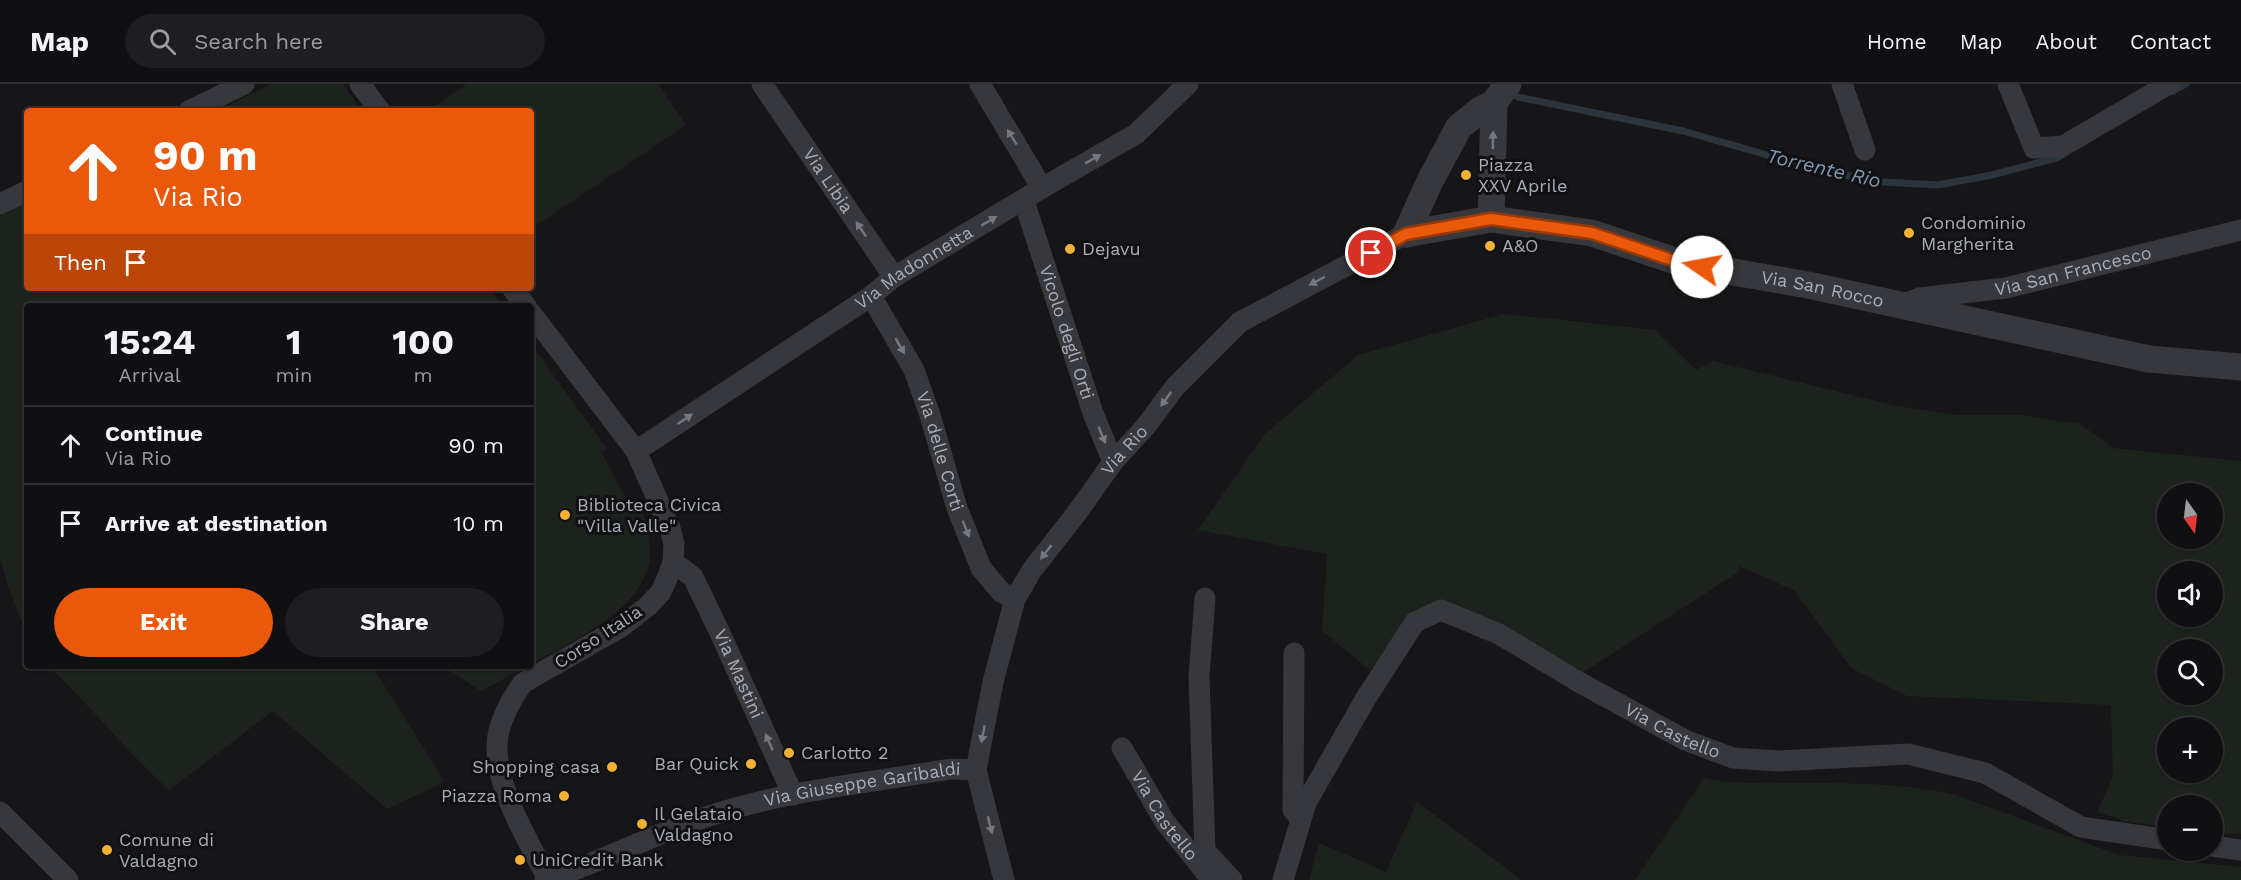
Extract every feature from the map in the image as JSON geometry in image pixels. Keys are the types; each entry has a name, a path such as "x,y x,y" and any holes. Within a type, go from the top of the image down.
{"street":[{"path":"195,108 244,84"},
{"path":"360,84 378,108"},
{"name":"Via Libia","path":"762,84 894,277"},
{"path":"980,84 1042,188"},
{"name":"Via Madonnetta","path":"636,452 871,296 894,277 1136,134 1188,84"},
{"path":"1842,84 1865,150"},
{"path":"2008,84 2034,148 2063,146 2169,84"},
{"path":"1406,234 1430,181 1460,127 1504,89"},
{"path":"1491,219 1504,89"},
{"path":"1430,181 1452,226"},
{"path":"0,204 24,192"},
{"name":"Vicolo degli Orti","path":"1024,201 1093,413 1113,462"},
{"name":"Via San Rocco","path":"1406,234 1491,219 1592,233 1681,263 1808,285 2149,359 2241,367"},
{"name":"Via San Francesco","path":"1903,305 1918,298 2006,288 2241,230"},
{"name":"Via Rio","path":"976,770 993,682 1015,599 1032,570 1113,462 1146,426 1175,387 1240,322 1406,234"},
{"name":"Via delle Corti","path":"871,296 914,370 930,414 957,508 981,568 1001,592 1015,599"},
{"name":"Corso Italia","path":"534,317 636,452 670,528 674,544 674,562 661,592 648,606 621,627 523,683 514,695 503,721 497,744 498,760 506,793 546,880"},
{"name":"Via Mastini","path":"674,562 693,577 793,795"},
{"name":"Via Castello","path":"1205,598 1198,677 1205,850 1232,880"},
{"name":"Via Castello","path":"1283,880 1306,803 1366,698 1415,622 1441,610 1499,634 1577,681 1685,740 1734,758 1779,761 1908,754 1985,773 2081,827 2157,838"},
{"path":"1294,653 1293,810 1301,819"},
{"name":"Via Castello","path":"1122,748 1165,822 1212,880"},
{"name":"Via Giuseppe Garibaldi","path":"546,880 706,817 793,795 951,769 976,770"},
{"path":"976,770 1004,880"},
{"path":"0,812 68,880"},
{"path":"2223,848 2241,850"}],"shaded area":[{"path":"271,84 343,84 360,108 222,108"},
{"path":"467,84 658,84 686,125 534,227 534,108 432,108"},
{"path":"24,204 24,291 492,291 501,303 24,303 24,627 9,589 0,557 0,216"},
{"path":"1504,314 1655,330 1696,370 1713,361 1897,406 1957,415 2020,415 2080,424 2113,448 2241,461 2241,834 2223,833 2223,795 2157,795 2157,826 2128,822 2097,812 2113,777 2111,705 1907,696 1851,668 1794,590 1738,566 1740,571 1576,677 1446,614 1393,639 1370,670 1322,631 1327,554 1198,530 1265,434 1358,355"},
{"path":"534,348 607,449 602,453 634,515 643,511 649,540 650,557 645,576 635,593 604,622 534,662"},
{"path":"51,669 374,669 445,782 387,809 273,711 169,790"},
{"path":"447,669 522,669 481,691"},
{"path":"1704,778 1752,783 1878,784 1937,791 1956,795 2119,855 2157,859 2157,861 2241,867 2241,880 1635,880"},
{"path":"1417,802 1522,880 1309,880 1319,843 1386,872"}],"waterway":[{"name":"Torrente Rio","path":"2173,91 2186,84"},
{"name":"Torrente Rio","path":"1518,97 1683,131 1823,171 1883,182 1938,185 1992,175 2064,154"}],"place":[{"name":"Piazza XXV Aprile","path":"1466,175"},
{"name":"Condominio Margherita","path":"1909,233"},
{"name":"A&O","path":"1490,246"},
{"name":"Dejavu","path":"1070,249"},
{"name":"Biblioteca Civica \"Villa Valle\"","path":"565,515"},
{"name":"Carlotto 2","path":"789,753"},
{"name":"Bar Quick","path":"751,764"},
{"name":"Shopping casa","path":"612,767"},
{"name":"Piazza Roma","path":"564,796"},
{"name":"Il Gelataio Valdagno","path":"642,824"},
{"name":"Comune di Valdagno","path":"107,850"},
{"name":"UniCredit Bank","path":"520,860"}],"route":[{"path":"1371,253 1406,234 1491,219 1592,233 1681,263 1702,267"}]}
